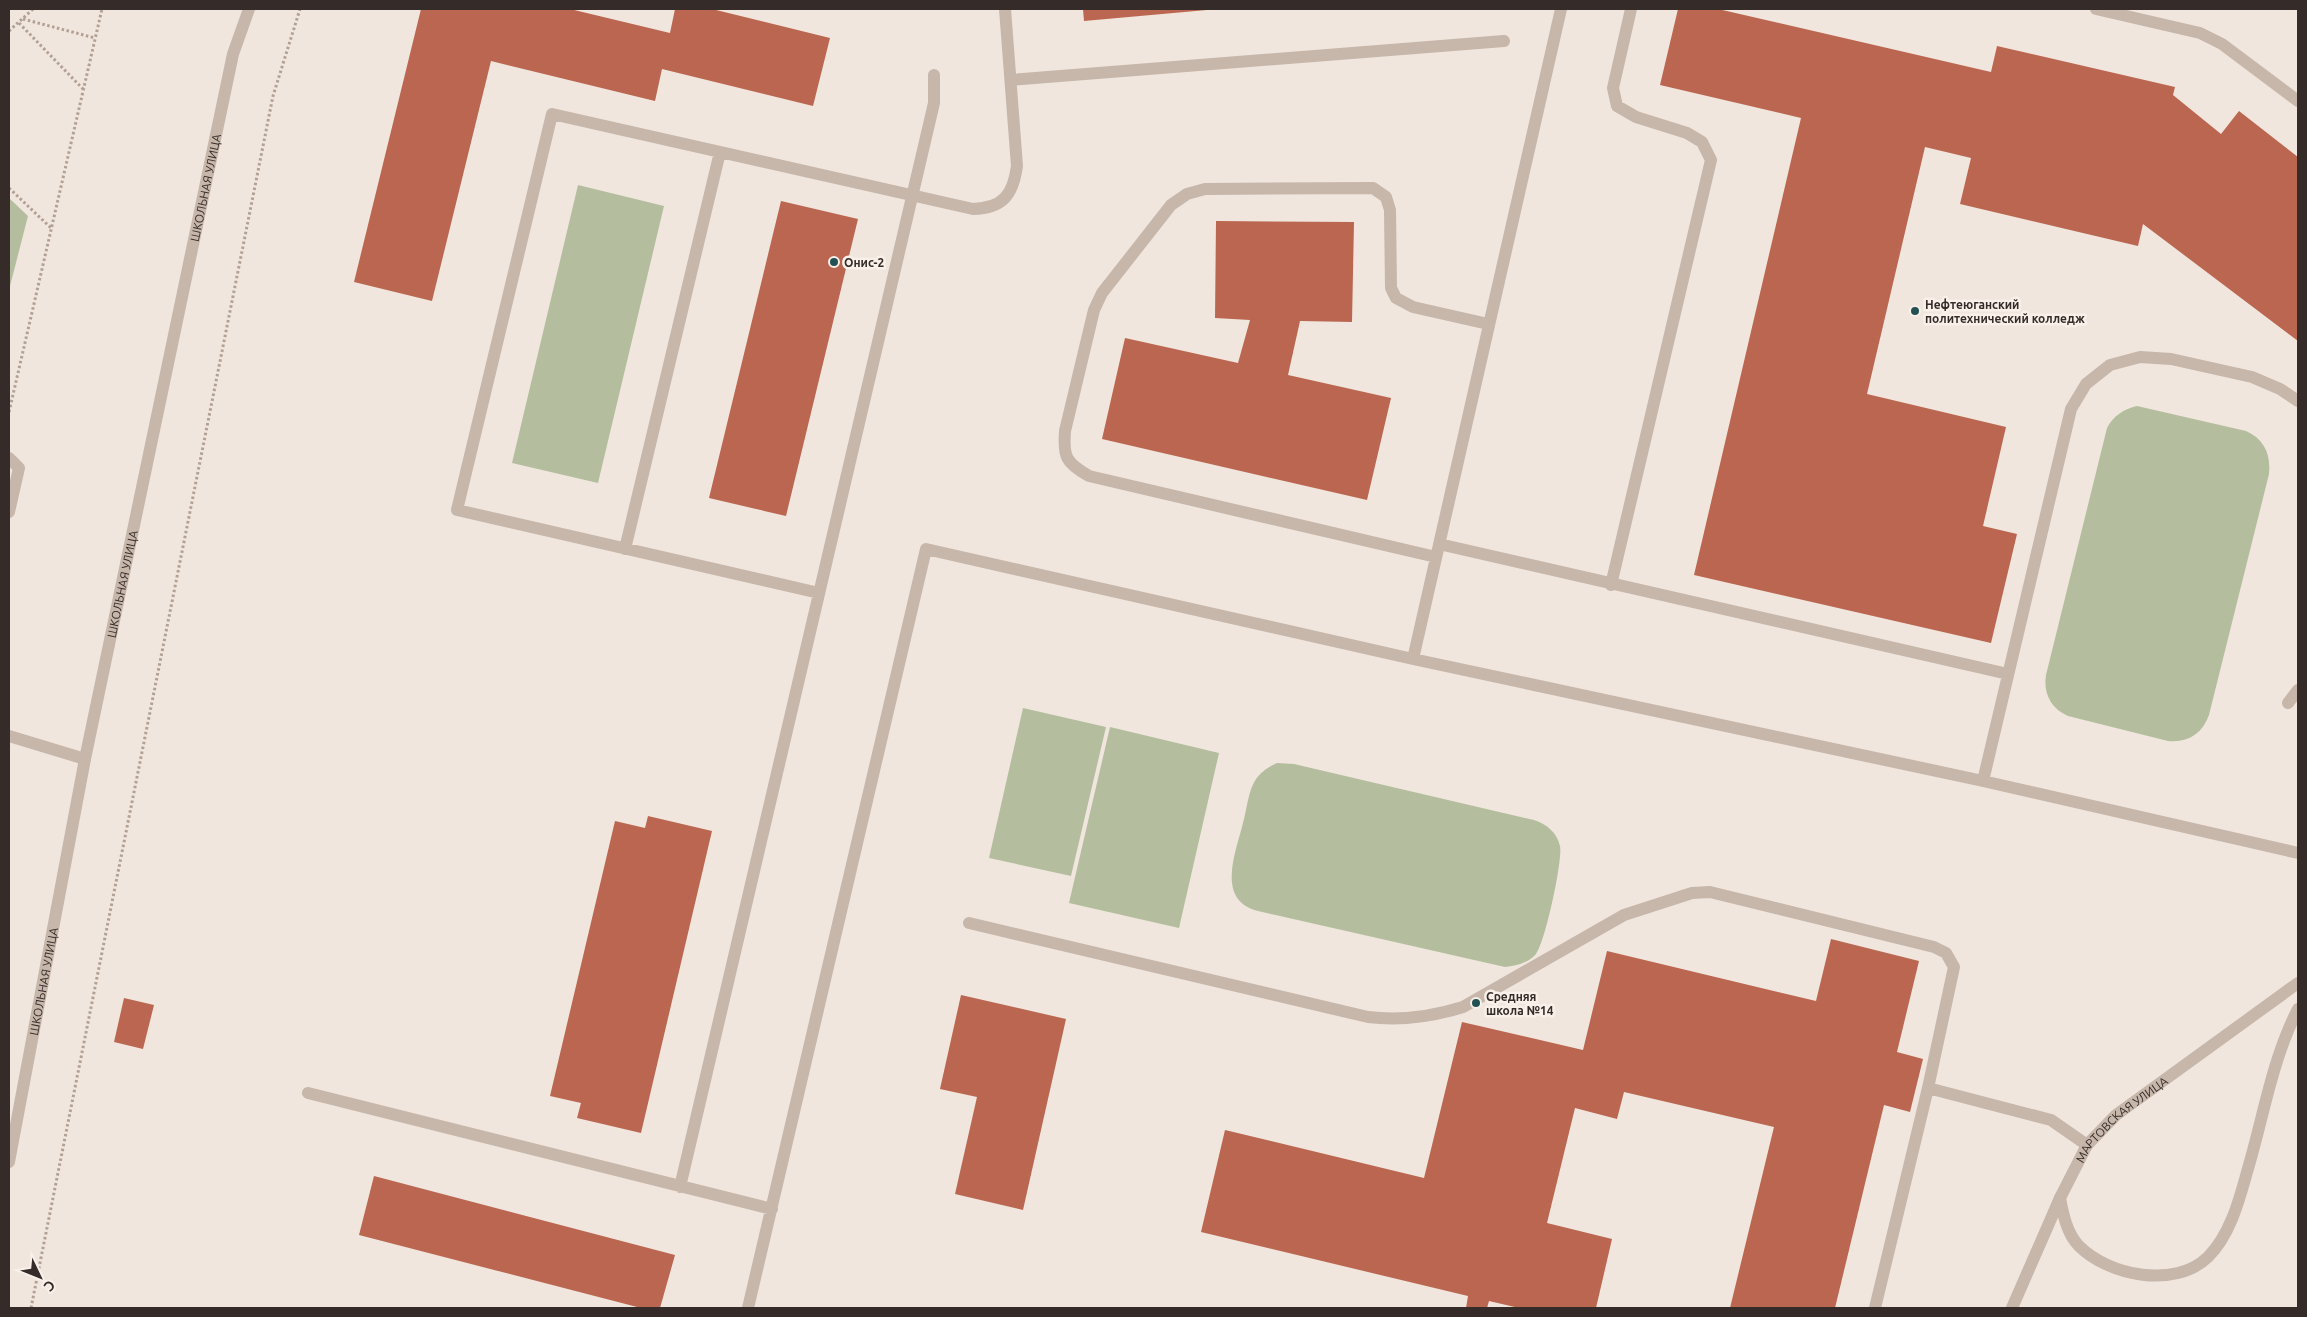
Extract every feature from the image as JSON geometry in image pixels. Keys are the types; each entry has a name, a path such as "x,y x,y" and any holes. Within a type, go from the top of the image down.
{"street":[{"name":"ШКОЛЬНАЯ УЛИЦА","path":"9,1162 85,759 233,54 249,9"},
{"path":"819,593 457,510 552,114 973,209 1000,204 1016,179 1018,166 1005,9"},
{"path":"1413,659 1560,9"},
{"path":"1612,585 1711,160 1702,142 1687,133 1636,117 1617,106 1613,88 1631,9"},
{"path":"2096,9 2200,33 2222,44 2298,101"},
{"path":"1011,80 1504,41"},
{"path":"680,1187 913,196 934,104 934,75"},
{"path":"625,549 720,152"},
{"path":"1436,557 1089,476 1073,466 1063,451 1064,431 1094,310 1102,293 1171,205 1187,194 1204,189 1373,188 1386,197 1390,210 1391,288 1396,298 1413,307 1488,324"},
{"path":"1983,780 2071,409 2086,384 2110,365 2140,357 2170,359 2252,377 2280,389 2298,401"},
{"path":"9,458 19,468 9,512"},
{"path":"1439,544 2008,674"},
{"path":"748,1308 926,549 1413,659 1983,780 2298,853"},
{"path":"2288,704 2298,690"},
{"path":"9,736 85,759"},
{"path":"969,923 1368,1017 1395,1020 1438,1014 1463,1007 1624,915 1692,893 1710,892 1934,947 1946,953 1954,967 1928,1088 1874,1308"},
{"name":"МАРТОВСКАЯ УЛИЦА","path":"2012,1308 2060,1198 2087,1146 2116,1115 2298,983"},
{"path":"2060,1198 2065,1224 2078,1246 2103,1264 2134,1273 2168,1275 2190,1269 2207,1257 2224,1234 2238,1205 2281,1053 2298,1009"},
{"path":"1928,1088 2050,1120 2087,1146"},
{"path":"308,1093 772,1209"}],"path":[{"path":"9,31 33,9"},
{"path":"9,412 102,9"},
{"path":"31,1308 273,96 300,9"},
{"path":"24,19 95,38"},
{"path":"18,23 84,89"},
{"path":"9,188 52,229"}],"green space":[{"path":"578,185 664,206 598,483 512,463"},
{"path":"9,198 28,216 9,290"},
{"path":"2137,406 2246,431 2262,443 2269,460 2269,474 2209,715 2206,722 2193,736 2188,739 2175,741 2168,741 2068,716 2053,705 2047,694 2045,682 2107,428 2119,414"},
{"path":"1023,708 1106,727 1071,876 989,858"},
{"path":"1110,727 1219,753 1179,928 1069,903"},
{"path":"1277,763 1294,764 1534,820 1543,824 1554,833 1559,841 1560,854 1548,919 1540,947 1536,954 1522,964 1505,967 1258,911 1245,905 1237,897 1233,886 1233,861 1253,784 1263,771"}],"building":[{"path":"421,9 570,9 670,33 675,9 712,9 830,38 813,106 662,69 655,101 491,61 432,301 354,282"},
{"path":"1083,9 1207,9 1207,10 1084,21"},
{"path":"1678,9 1718,9 1991,72 1997,46 2175,87 2173,95 2221,134 2239,111 2298,157 2298,341 2143,224 2138,246 1960,204 1971,158 1925,147 1867,394 2006,427 1983,526 2017,534 1991,643 1694,575 1801,118 1660,85"},
{"path":"781,201 858,219 786,516 709,498"},
{"path":"1216,221 1354,222 1352,322 1300,321 1288,375 1391,398 1367,500 1102,439 1125,338 1238,363 1250,320 1215,318"},
{"path":"648,816 712,831 641,1133 577,1118 581,1103 550,1096 615,821 645,828"},
{"path":"1831,939 1919,961 1897,1052 1923,1059 1910,1112 1884,1105 1835,1308 1730,1308 1774,1127 1624,1092 1617,1119 1575,1108 1547,1223 1612,1239 1596,1308 1519,1308 1489,1301 1487,1308 1466,1308 1468,1296 1201,1232 1225,1130 1424,1178 1462,1022 1583,1050 1607,951 1816,1001"},
{"path":"961,995 1066,1019 1023,1210 955,1194 977,1097 940,1089"},
{"path":"124,998 154,1005 143,1049 114,1042"},
{"path":"374,1176 675,1255 660,1308 641,1308 359,1235"}],"place":[{"name":"Онис-2","path":"834,262"},
{"name":"Нефтеюганский политехнический колледж","path":"1915,311"},
{"name":"Средняя школа №14","path":"1476,1003"}]}
